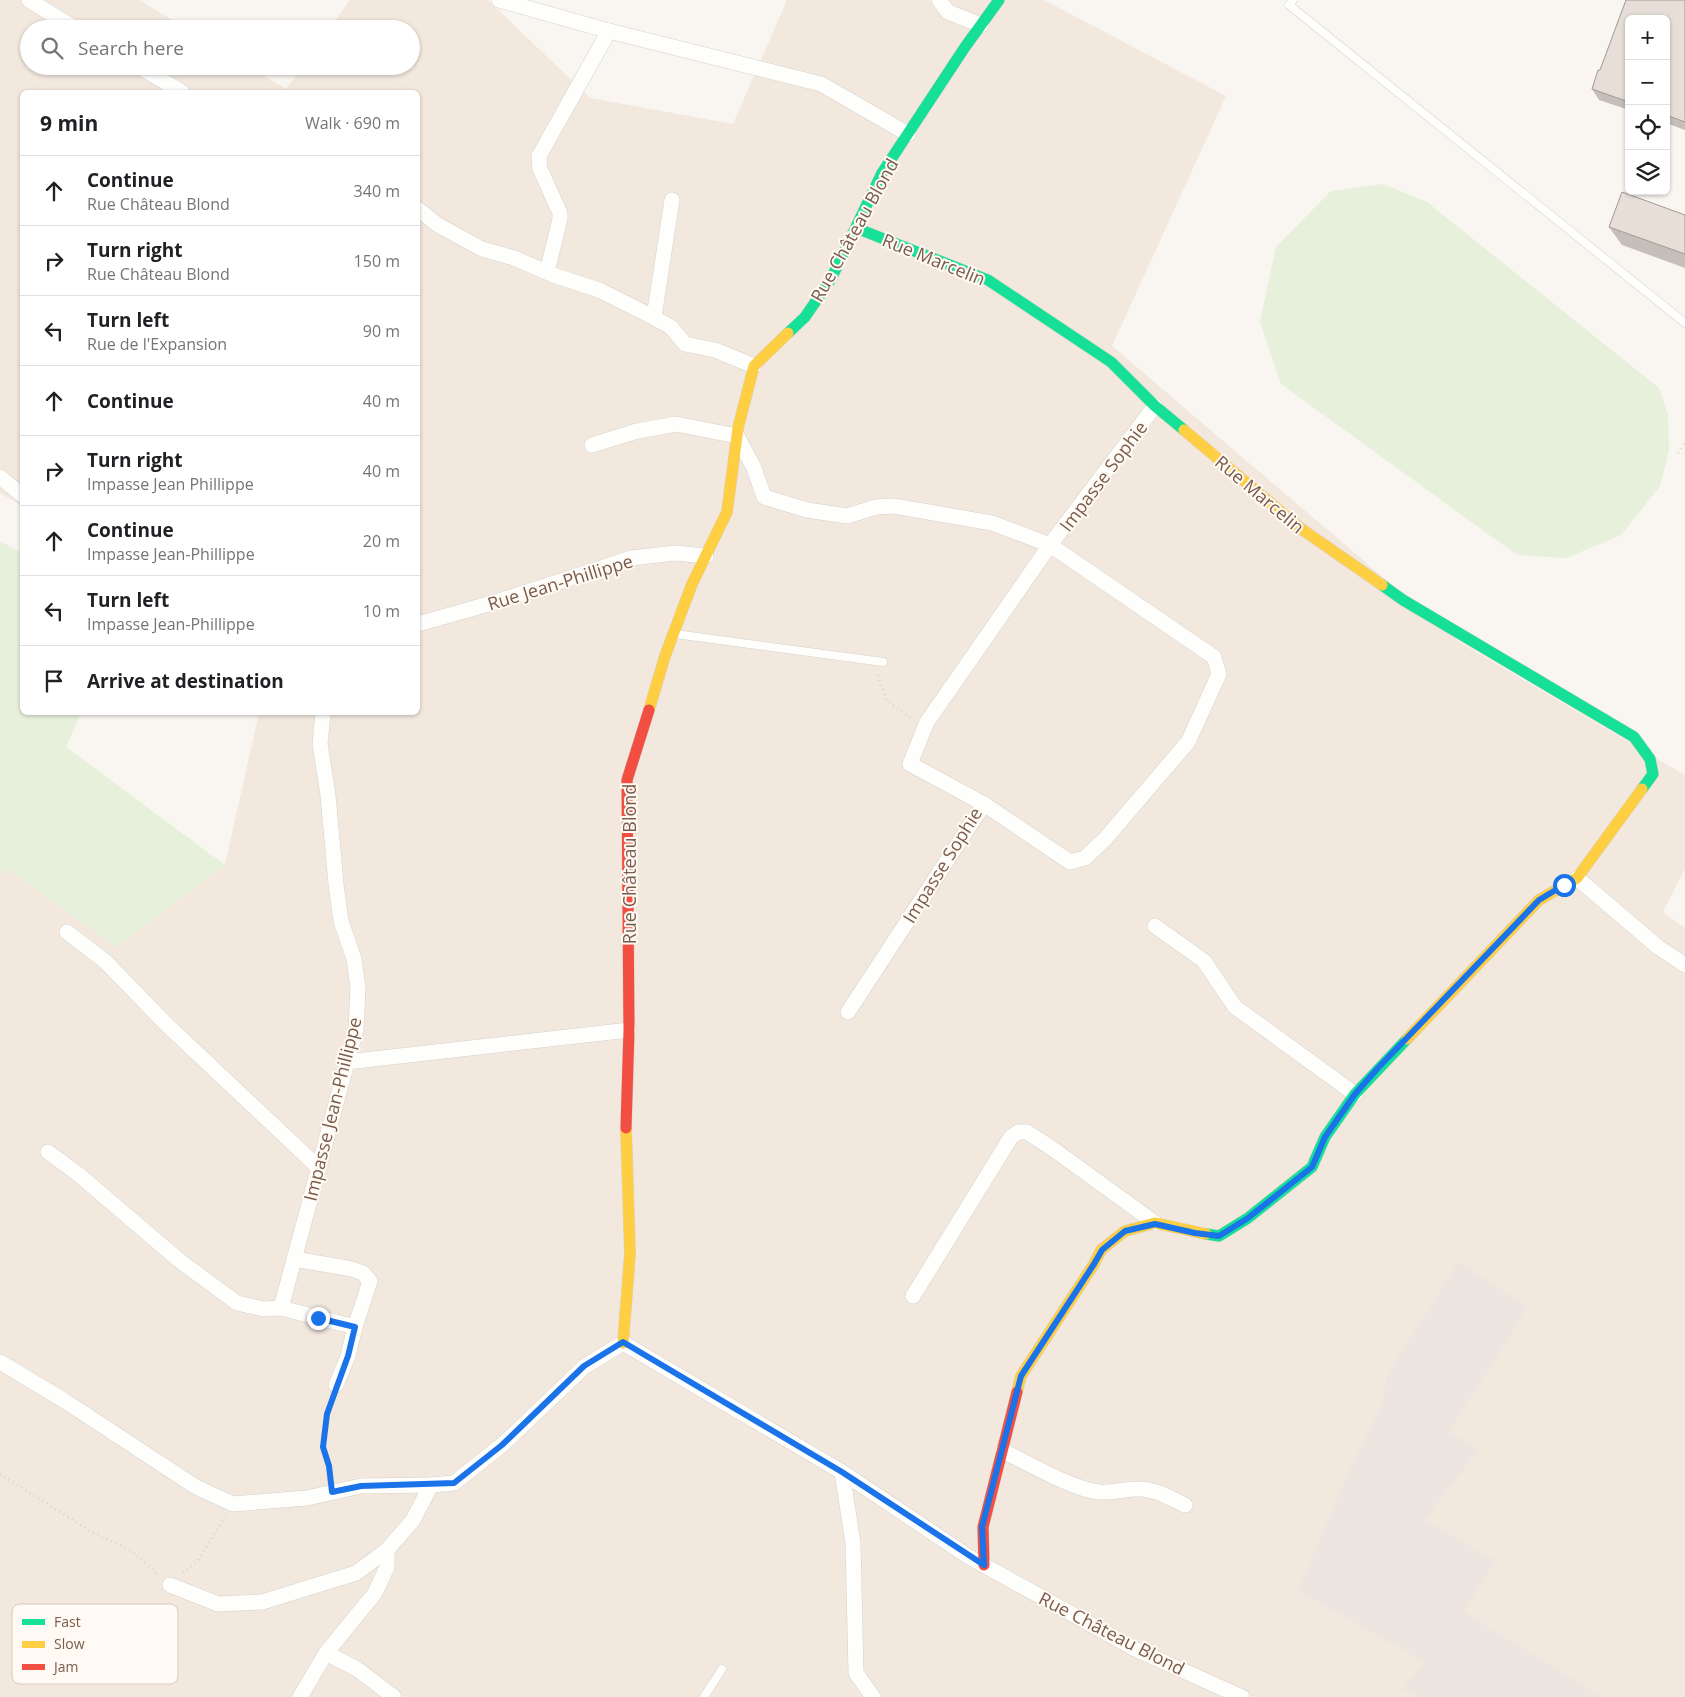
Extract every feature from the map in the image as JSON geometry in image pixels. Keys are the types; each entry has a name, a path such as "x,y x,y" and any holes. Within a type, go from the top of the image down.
{"street":[{"path":"29,0 61,20"},
{"path":"939,0 948,12 981,25"},
{"name":"Rue Château Blond","path":"999,0 882,173 831,279 805,317 754,366 737,436 727,512 692,584 664,656 628,780 629,1030 626,1142 630,1254 623,1342 842,1472 984,1565 1135,1649 1242,1697"},
{"path":"508,2 609,31 821,84 908,134"},
{"path":"547,272 560,213 540,169 539,156 609,31"},
{"path":"153,75 179,90"},
{"path":"654,318 672,200"},
{"path":"420,211 438,226 482,249 514,258 599,290 671,327 685,344 715,350 754,366"},
{"name":"Rue Marcelin","path":"856,228 988,280 1111,362 1155,406 1300,528 1402,600 1634,737 1650,759 1653,774 1577,878"},
{"name":"Impasse Sophie","path":"1050,545 1214,657 1219,674 1188,742 1105,839 1085,858 1070,862 984,804 910,764 927,722 1050,545 1155,406"},
{"path":"592,445 637,431 676,424 737,436 754,468 764,497 807,510 847,516 876,507 903,507 992,523 1050,545"},
{"path":"0,478 20,493"},
{"name":"Rue Jean-Phillippe","path":"420,623 499,601 632,558 675,553 706,556"},
{"name":"Impasse Jean-Phillippe","path":"281,1308 356,1029 358,988 354,959 341,921 328,795 320,744 323,715"},
{"name":"Impasse Sophie","path":"848,1012 984,804"},
{"path":"913,1296 1011,1137 1018,1132 1027,1132 1053,1149 1155,1224 1219,1236 1248,1218 1312,1167 1325,1137 1355,1094 1539,900 1577,878 1658,947 1685,965"},
{"path":"1155,926 1204,961 1216,976 1224,994 1235,1007 1355,1094"},
{"path":"68,932 106,962 165,1023 318,1168"},
{"path":"347,1062 629,1030"},
{"path":"48,1152 78,1174 180,1261 237,1303 263,1309 281,1308 355,1327"},
{"path":"984,1565 982,1527 1021,1376 1102,1250 1125,1231 1155,1224"},
{"path":"294,1259 352,1269 363,1273 370,1281 348,1356 336,1385"},
{"path":"0,1362 66,1401 196,1487 233,1504 307,1498 361,1486 454,1483 502,1445 584,1366 623,1342"},
{"path":"1003,1451 1078,1487 1098,1492 1139,1489 1154,1492 1185,1504"},
{"path":"842,1472 853,1543 856,1673 873,1697"},
{"path":"170,1585 218,1604 262,1602 356,1574 387,1550 412,1520 431,1485"},
{"path":"300,1697 326,1653 375,1593 387,1567 387,1550"},
{"path":"326,1653 357,1669 394,1697"}],"lane":[{"path":"1293,0 1289,5 1684,322"},
{"path":"673,634 883,662"},
{"path":"704,1697 722,1669"}],"path":[{"path":"1678,453 1685,442"},
{"path":"874,660 886,700 925,728"},
{"path":"332,1492 329,1466 323,1447 327,1414 336,1385"},
{"path":"0,1474 92,1532 132,1552 170,1585 198,1560 233,1504"}],"shaded area":[{"path":"0,0 139,0 172,20 20,20 20,75 263,75 286,89 296,75 420,75 420,20 336,20 350,0 488,0 590,98 733,124 787,0 1044,0 1226,96 1112,346 1459,642 1685,775 1685,869 1663,912 1685,928 1685,1697 0,1697 0,876 6,868 116,947 225,865 259,715 420,715 420,90 20,90 20,505 0,493"},
{"path":"1458,1262 1528,1307 1449,1432 1479,1449 1425,1520 1496,1561 1463,1611 1602,1697 1418,1697 1403,1689 1425,1662 1298,1591 1345,1480 1382,1403 1387,1375"}],"green space":[{"path":"1383,184 1427,202 1659,388 1668,415 1669,450 1660,486 1621,535 1566,558 1517,555 1281,384 1260,322 1276,247 1331,191"},
{"path":"0,541 20,552 20,715 80,715 66,747 225,865 116,947 6,868 0,876"}],"building":[{"path":"1626,0 1685,0 1685,122 1670,116 1670,15 1625,15 1625,101 1592,89 1598,70 1600,70"},
{"path":"1622,192 1625,195 1630,195 1685,215 1685,254 1609,227"}],"traffic: fast":[{"path":"788,333 805,317 831,279 882,173 965,47 999,0"},
{"path":"856,228 988,280 1111,362 1155,406 1184,430"},
{"path":"1382,585 1403,600 1634,737 1650,759 1653,774 1642,789"},
{"path":"1206,1234 1219,1236 1248,1218 1312,1167 1325,1137 1355,1094 1407,1039"}],"traffic: slow":[{"path":"649,710 665,656 692,584 727,512 738,428 754,366 788,333"},
{"path":"1184,430 1300,528 1382,585"},
{"path":"1407,1039 1539,900 1577,878 1642,789"},
{"path":"623,1343 630,1254 626,1128"},
{"path":"1017,1392 1021,1376 1094,1264 1101,1250 1125,1231 1155,1223 1206,1234"}],"traffic: jam":[{"path":"626,1128 629,1030 627,780 649,710"},
{"path":"984,1565 983,1527 1017,1392"}],"route":[{"path":"318,1318 355,1327 348,1356 327,1414 323,1447 329,1466 332,1492 361,1486 454,1483 502,1445 584,1366 623,1342 842,1472 984,1565 982,1527 1021,1376 1102,1250 1125,1231 1155,1224 1219,1236 1248,1218 1281,1192 1312,1167 1325,1137 1355,1094 1378,1068 1539,900 1564,885"}]}
